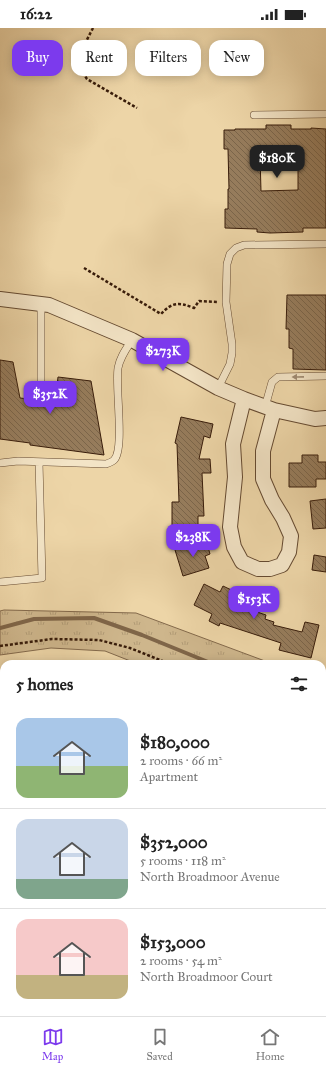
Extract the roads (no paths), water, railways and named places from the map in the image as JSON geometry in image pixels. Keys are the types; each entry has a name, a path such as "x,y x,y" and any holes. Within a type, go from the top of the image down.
{"street":[{"path":"0,299 49,305 132,340 218,388 244,399 270,408 315,419 326,418"},
{"path":"244,399 233,444 235,477 230,527 234,547 242,562 258,569 270,569 282,565 289,552 292,536 272,500 263,479 262,451 270,408"}],"lane":[{"path":"254,115 326,114"},
{"path":"218,388 230,364 232,353 226,302 227,264 230,254 236,248 248,245 326,244"},
{"path":"41,303 41,387"},
{"path":"0,463 39,462 106,464 114,462 117,456 119,444 118,366 121,357 132,340"},
{"path":"270,408 272,382 278,377 326,376"},
{"path":"0,582 42,578 39,462"}],"waterway":[{"path":"0,628 34,619 94,618 142,635 203,660"}]}
